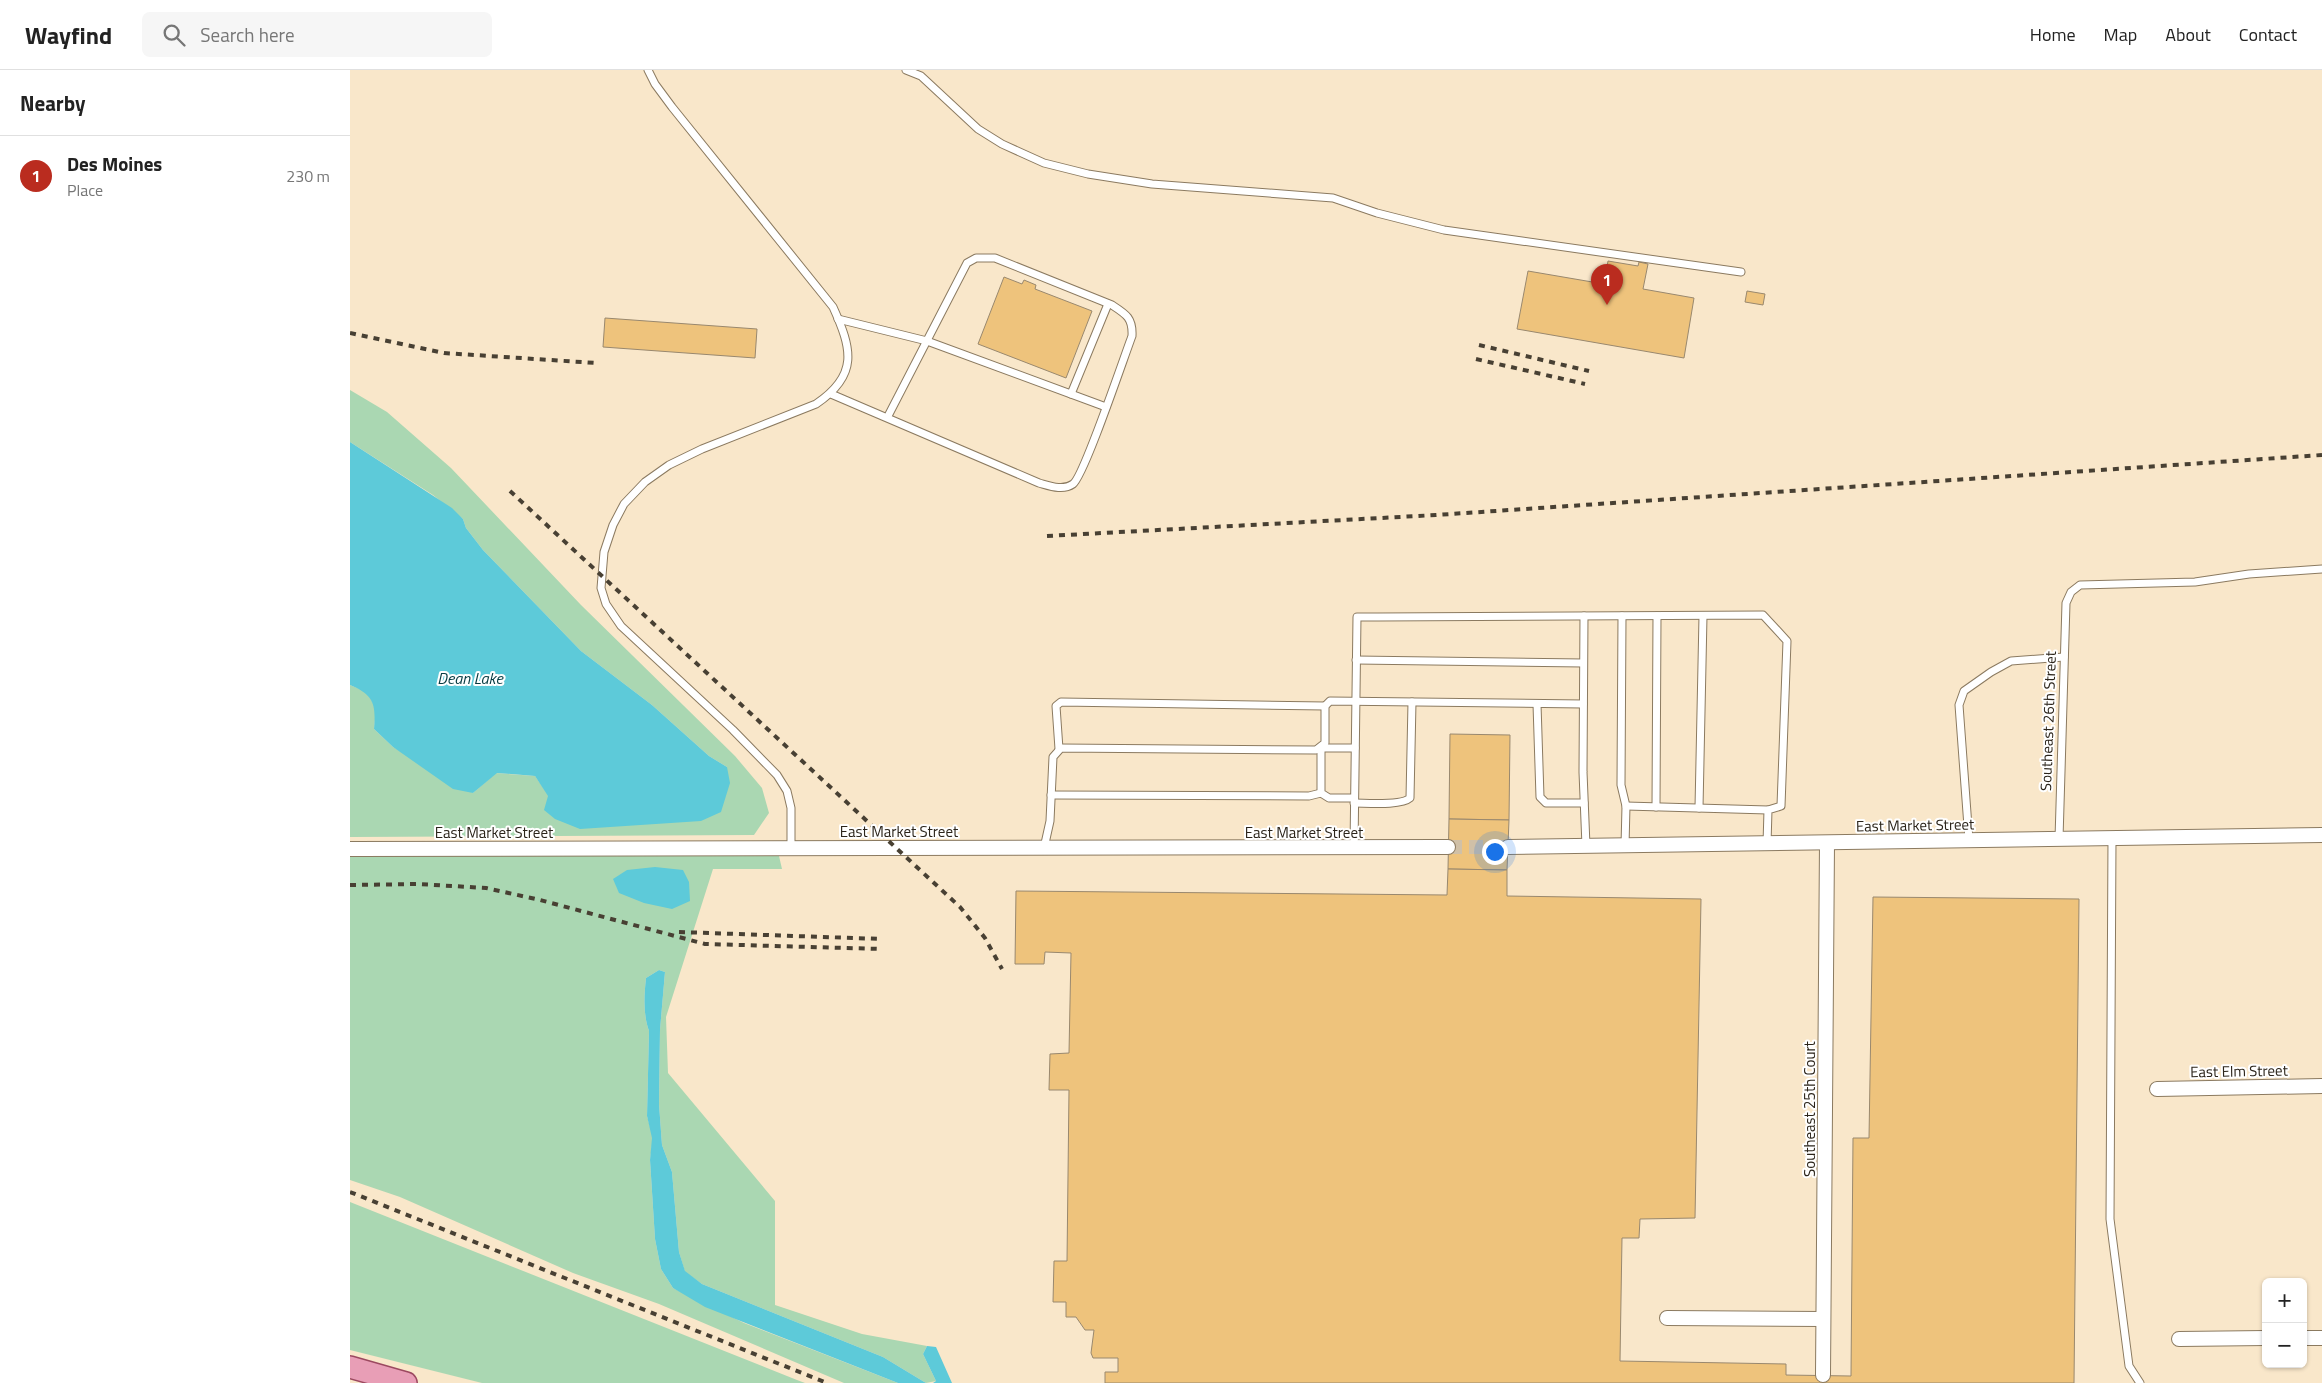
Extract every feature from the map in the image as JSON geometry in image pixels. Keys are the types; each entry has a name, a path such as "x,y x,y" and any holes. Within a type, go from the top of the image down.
{"main road":[{"path":"350,1367 406,1383"}],"street":[{"name":"East Market Street","path":"1508,847 2322,835"},
{"name":"Southeast 25th Court","path":"1823,1375 1827,843"},
{"name":"East Market Street","path":"350,849 791,847 1354,849 1448,847"},
{"name":"East Elm Street","path":"2157,1089 2322,1086"},
{"path":"1667,1318 1824,1319"},
{"path":"2179,1339 2262,1338"},
{"path":"2307,1338 2322,1338"}],"lane":[{"path":"648,70 667,99 832,307 846,337 848,366 831,394 816,404 795,413 702,449 669,465 645,482 624,504 613,525 604,552 600,588 606,604 622,626 733,730 777,775 787,791 791,808 791,847"},
{"path":"906,70 921,76 978,129 1002,144 1044,163 1088,174 1152,184 1333,198 1444,230 1741,272"},
{"path":"831,394 887,418 1039,483 1066,487 1075,483 1106,407 1132,336 1133,325 1129,315 1108,304 995,258 976,258 967,263 887,418"},
{"path":"1071,394 1108,304"},
{"path":"838,319 927,341 1106,407"},
{"name":"Southeast 26th Street","path":"2059,839 2066,603 2071,592 2080,586 2195,582 2249,574 2322,569"},
{"path":"1354,849 1357,617 1763,615 1787,640 1781,806 1768,810 1626,806"},
{"path":"1584,616 1583,704 1586,846"},
{"path":"1622,616 1621,785 1626,806 1624,846"},
{"path":"1656,807 1657,616"},
{"path":"1699,808 1703,616"},
{"path":"1969,841 1959,705 1964,691 1991,672 2011,662 2064,658"},
{"path":"1356,660 1583,663"},
{"path":"1059,749 1056,706 1060,702 1325,706 1330,701 1583,704"},
{"path":"1051,795 1309,796 1321,793 1329,798 1354,801 1394,803 1406,801 1410,798 1412,702"},
{"path":"1538,704 1540,796 1546,803 1584,803"},
{"path":"1321,793 1321,748 1326,738 1325,706"},
{"path":"1044,848 1050,821 1053,757 1059,749 1070,746 1229,750 1355,748"},
{"path":"1767,844 1768,810"},
{"path":"2112,838 2110,1219 2129,1366 2140,1383"}],"green space":[{"path":"350,390 387,412 451,468 581,605 735,756 762,788 769,813 754,835 350,837 350,685 367,692 376,709 374,729 393,747 473,793 496,773 535,776 549,796 727,767 709,756 652,705 581,651 483,550 466,528 463,519 433,495 350,442"},
{"path":"476,854 779,856 782,869 713,869 666,1017 668,1073 775,1201 775,1305 862,1334 927,1346 923,1354 936,1381 926,1383 883,1357 702,1284 685,1272 679,1252 672,1172 662,1145 659,1104 660,1030 665,972 659,970 646,978 644,999 649,1031 647,1116 653,1138 650,1160 655,1239 661,1269 673,1288 744,1323 898,1383 844,1383 659,1304 573,1273 400,1197 350,1180 350,856"},
{"path":"350,1202 805,1383 482,1383 350,1350"}],"water":[{"name":"Dean Lake","path":"350,442 452,508 463,519 466,528 483,550 581,651 652,705 709,756 727,767 730,783 721,812 701,821 580,829 555,819 544,810 548,796 535,776 497,773 473,793 453,789 393,747 374,729 374,707 372,701 364,693 350,685"},
{"path":"655,867 683,870 689,882 690,901 672,909 644,903 619,893 613,879 627,870"},
{"path":"659,970 665,972 660,1030 659,1104 662,1145 672,1172 679,1252 685,1271 702,1284 883,1357 926,1383 898,1383 705,1307 673,1288 661,1269 655,1239 650,1160 652,1138 647,1116 649,1031 645,1012 645,985 646,978"},
{"path":"927,1346 936,1347 952,1383 933,1383 936,1381 923,1354"}],"building":[{"path":"1608,261 1638,266 1639,262 1648,264 1643,289 1694,298 1684,358 1517,329 1528,271 1604,284"},
{"path":"1004,277 1022,284 1024,280 1036,285 1035,289 1092,311 1066,378 978,344"},
{"path":"1747,291 1765,294 1763,305 1745,302"},
{"path":"605,318 757,329 755,358 603,347"},
{"path":"1450,734 1510,735 1509,820 1449,819"},
{"path":"1449,819 1509,820 1507,870 1448,869"},
{"path":"1448,869 1507,870 1507,896 1701,899 1695,1218 1640,1219 1639,1238 1622,1238 1620,1361 1786,1364 1786,1375 1851,1376 1853,1138 1869,1138 1873,897 2079,899 2074,1383 1105,1383 1105,1372 1118,1372 1118,1358 1093,1358 1091,1353 1094,1330 1085,1330 1076,1317 1066,1317 1066,1302 1053,1302 1054,1261 1067,1261 1069,1090 1049,1090 1050,1054 1069,1053 1071,953 1045,952 1044,964 1015,964 1016,891 1447,895"}],"tunnel":[{"path":"1448,847 1508,847"}],"railway":[{"path":"350,333 444,353 596,363"},
{"path":"1479,345 1589,371"},
{"path":"1476,359 1585,384"},
{"path":"1047,536 1436,515 2322,455"},
{"path":"510,491 960,907 985,938 1002,969"},
{"path":"350,885 418,884 486,888 540,900 705,944 882,949"},
{"path":"679,932 882,939"},
{"path":"350,1192 827,1383"}],"place":[{"name":"Des Moines","path":"1607,305"}]}
